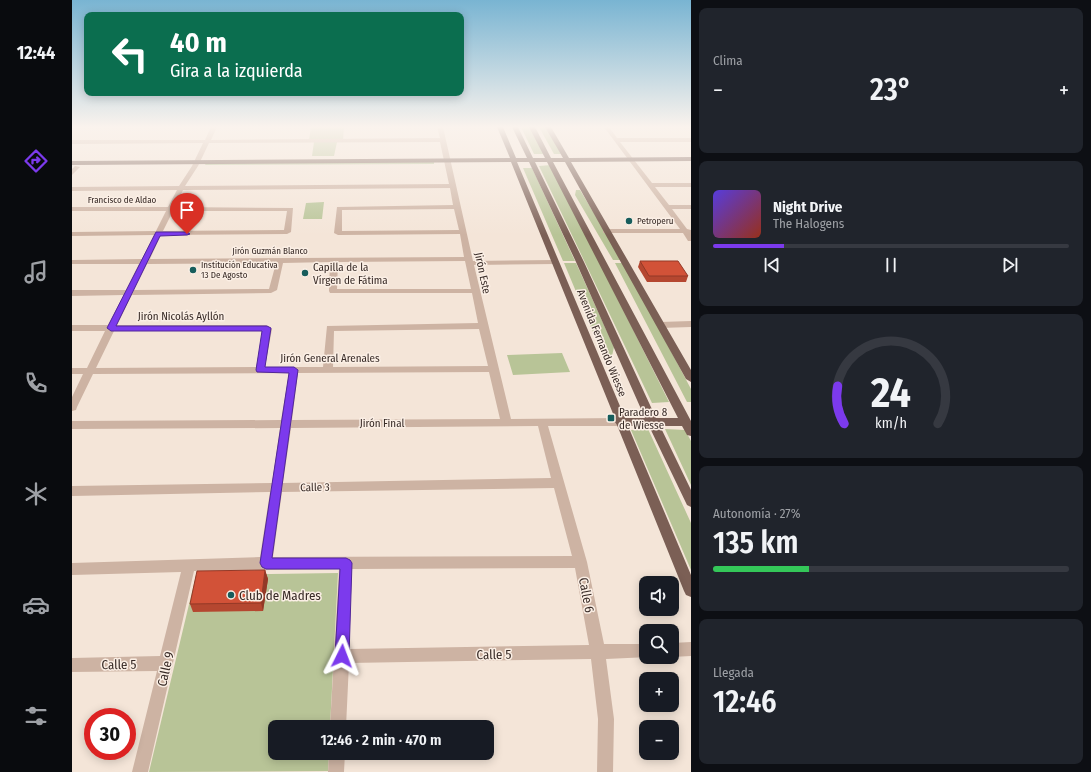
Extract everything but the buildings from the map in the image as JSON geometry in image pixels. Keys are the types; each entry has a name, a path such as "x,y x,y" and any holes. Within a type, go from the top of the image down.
{"main road":[{"path":"74,166 441,163"},
{"name":"Avenida Fernando Wiesse","path":"514,163 691,591"},
{"name":"Avenida Fernando Wiesse","path":"533,163 580,262 632,379 654,422 691,502"},
{"path":"551,163 689,425"},
{"path":"569,163 691,379"},
{"path":"662,163 691,164"},
{"name":"Jirón Final","path":"620,422 654,422 689,425"}],"street":[{"name":"Jirón Este","path":"448,163 470,261 475,291 506,422"},
{"path":"633,163 666,207 688,231 691,239"},
{"path":"72,408 181,188 196,164"},
{"path":"72,173 74,166"},
{"path":"650,186 691,185"},
{"path":"72,189 453,186"},
{"path":"457,207 339,208 338,232 463,232"},
{"path":"666,207 691,207"},
{"name":"Francisco de Aldao","path":"72,209 291,209 287,232 158,234"},
{"path":"606,231 688,231"},
{"path":"72,234 158,234"},
{"path":"72,293 272,291 280,261"},
{"path":"334,261 332,291 475,291"},
{"name":"Jirón Guzmán Blanco","path":"72,262 555,262"},
{"path":"660,325 691,324"},
{"path":"328,370 330,328 483,326"},
{"name":"Jirón Nicolás Ayllón","path":"72,328 267,328 260,370"},
{"name":"Jirón General Arenales","path":"72,371 493,369"},
{"path":"266,563 294,370"},
{"name":"Jirón Final","path":"72,425 620,422"},
{"name":"Calle 6","path":"542,423 580,562 598,653 606,719 605,772"},
{"name":"Calle 3","path":"72,491 558,483"},
{"path":"72,569 266,563 580,562"},
{"path":"338,720 346,563"},
{"name":"Calle 9","path":"140,772 189,566"},
{"path":"679,650 691,649"},
{"name":"Calle 5","path":"342,656 639,651"},
{"name":"Calle 5","path":"72,665 166,663"},
{"path":"336,772 337,760"}],"green space":[{"path":"206,163 434,163 434,164 205,165"},
{"path":"551,165 669,402 652,403 539,166"},
{"path":"523,168 532,168 575,261 563,261"},
{"path":"576,190 580,190 622,260 613,260 575,195"},
{"path":"324,202 322,219 303,219 306,203"},
{"path":"564,263 576,263 614,347 612,356 603,356"},
{"path":"615,263 624,263 691,389 691,402 687,402"},
{"path":"562,353 570,372 513,375 507,355"},
{"path":"648,429 691,523 691,570 631,430"},
{"path":"665,429 685,430 691,441 691,485"},
{"path":"338,573 330,720 268,720 268,760 329,760 328,771 149,772 196,575"}],"place":[{"name":"Petroperu","path":"629,221"},
{"name":"Institución Educativa 13 De Agosto","path":"193,270"},
{"name":"Capilla de la Vírgen de Fátima","path":"305,273"},
{"name":"Paradero 8 de Wiesse","path":"611,418"},
{"name":"Club de Madres","path":"231,595"}],"route":[{"path":"187,234 158,234 111,328 267,328 268,330 260,370 294,370 266,563 346,563 342,656"}]}
